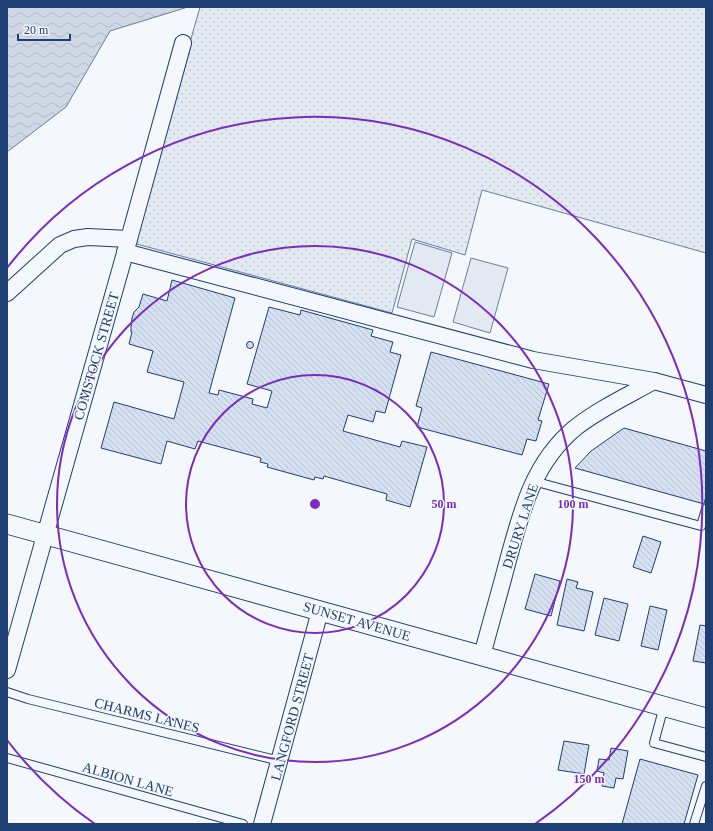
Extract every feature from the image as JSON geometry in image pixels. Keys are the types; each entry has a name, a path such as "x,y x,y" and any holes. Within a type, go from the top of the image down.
{"street":[{"name":"COMSTOCK STREET","path":"7,670 183,43"},
{"path":"7,294 60,245 74,239 88,237 127,245 533,360 654,381 706,395"},
{"name":"DRURY LANE","path":"482,656 519,521 533,481 544,463 574,429 607,407 654,381"},
{"name":"SUNSET AVENUE","path":"7,524 706,718"},
{"name":"LANGFORD STREET","path":"262,824 320,611"}],"lane":[{"path":"533,481 701,526 706,509"},
{"name":"CHARMS LANES","path":"7,692 28,699 280,761"},
{"path":"664,706 654,743 706,757"},
{"name":"ALBION LANE","path":"7,758 243,824"},
{"path":"694,824 704,802 706,786"}],"shaded area":[{"path":"200,7 706,7 706,253 482,190 465,255 412,239 392,313 133,243"},
{"path":"415,242 452,253 434,317 397,307"},
{"path":"471,258 508,268 490,333 453,322"}],"water":[{"path":"7,7 188,7 110,31 66,107 7,152"}],"building":[{"path":"172,280 235,298 209,393 218,395 219,390 253,399 252,404 267,408 272,391 247,384 269,307 300,315 301,310 373,330 371,336 393,342 390,352 401,355 385,413 376,411 373,422 348,415 343,431 400,447 402,441 427,447 410,507 386,500 387,494 324,476 323,479 315,477 314,480 267,467 268,464 260,462 261,458 198,441 195,449 167,441 161,464 101,448 114,402 174,419 184,382 147,372 153,351 129,344 132,332 132,318 134,312 139,307 143,294 167,301"},
{"path":"250,342 253,345 250,348 247,345"},
{"path":"431,352 549,384 538,420 542,421 536,441 527,439 522,455 417,427 422,408 416,406"},
{"path":"624,428 706,451 706,496 704,504 575,468 591,451"},
{"path":"643,536 661,542 651,573 633,567"},
{"path":"535,574 560,581 551,616 525,609"},
{"path":"567,579 578,582 576,588 593,592 584,631 557,625"},
{"path":"604,598 628,604 619,641 595,635"},
{"path":"650,606 667,610 658,650 641,646"},
{"path":"700,625 706,626 706,663 693,661"},
{"path":"564,741 589,745 584,774 558,770"},
{"path":"611,748 628,751 623,779 616,778 614,788 602,786 604,773 597,771 599,759 609,760"},
{"path":"640,759 698,775 684,824 622,824"}]}
